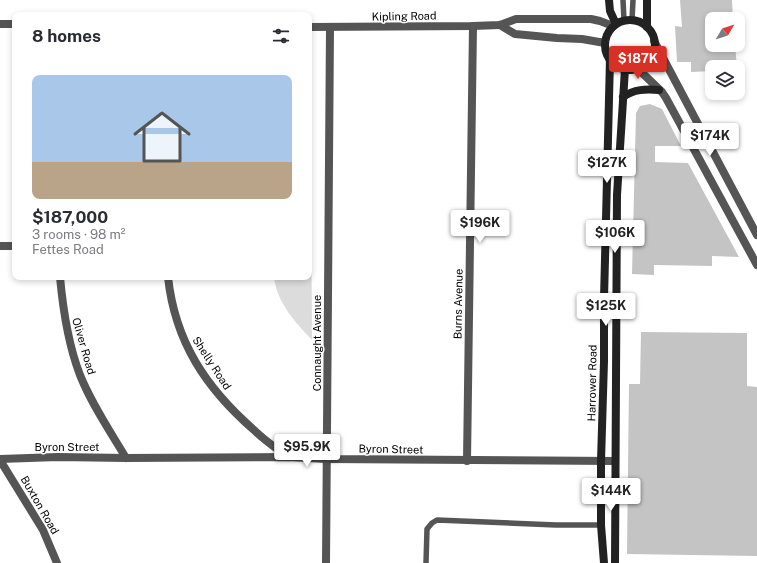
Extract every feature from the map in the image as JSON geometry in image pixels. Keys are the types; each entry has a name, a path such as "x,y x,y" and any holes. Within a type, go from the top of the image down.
{"main road":[{"path":"609,0 610,11 622,23"},
{"path":"647,0 647,27"},
{"path":"640,22 652,33 654,41 652,55 644,65 637,68 624,69 619,67 610,59 605,49 608,34 622,23 640,22"},
{"name":"Harrower Road","path":"604,563 601,525 601,461 610,59"},
{"name":"Harrower Road","path":"615,563 617,195 624,69"},
{"path":"623,97 628,93 641,90 660,90"}],"street":[{"name":"Kipling Road","path":"312,27 500,25 516,19 584,19 622,23"},
{"path":"0,24 12,24"},
{"name":"Kipling Road","path":"500,25 515,34 582,39 605,43"},
{"name":"Burns Avenue","path":"467,461 473,26"},
{"name":"Connaught Avenue","path":"326,563 330,28"},
{"path":"654,41 757,235"},
{"path":"637,68 660,90 666,98 757,265"},
{"path":"0,246 12,246"},
{"name":"Oliver Road","path":"60,280 62,306 69,340 80,375 96,408 126,458"},
{"name":"Shelly Road","path":"168,280 170,296 183,340 207,381 225,403 255,431 288,456"},
{"name":"Byron Street","path":"0,460 58,457 126,458 288,456 327,459 615,461"},
{"name":"Buxton Road","path":"0,460 44,530 57,563"}],"lane":[{"path":"622,23 623,0"},
{"path":"622,23 633,0"},
{"path":"604,299 632,299"},
{"path":"426,563 427,529 437,520 556,525 601,525"}],"shaded area":[{"path":"275,280 312,280 312,340 288,312"}],"building":[{"path":"680,0 732,0 733,12 705,12 705,52 736,52 736,60 705,60 705,71 691,72 691,62 677,62 675,26 682,27"},
{"path":"650,104 662,109 681,146 655,146 655,162 688,163 739,257 712,256 712,266 654,265 654,275 632,274 636,113 640,106"},
{"path":"641,332 747,333 747,386 757,387 757,556 627,554 629,384 640,384"}]}
